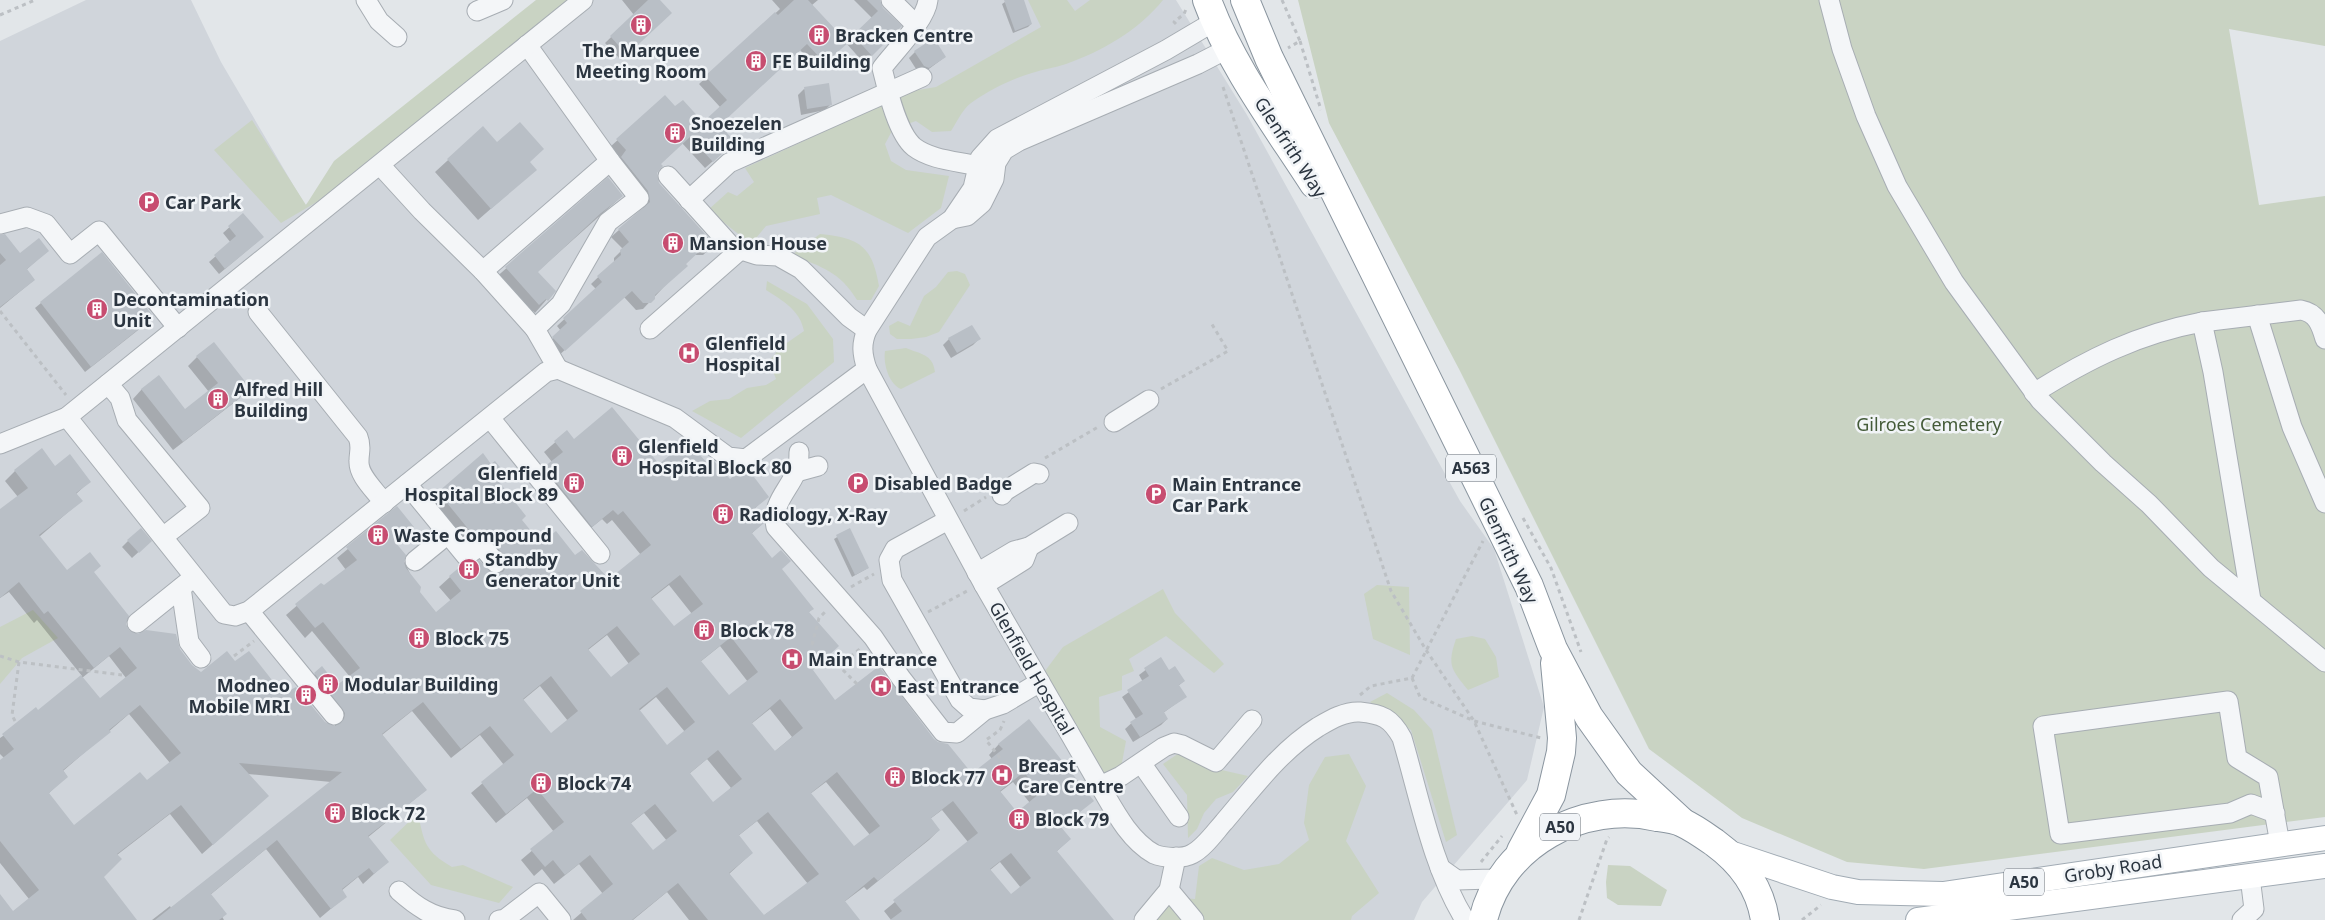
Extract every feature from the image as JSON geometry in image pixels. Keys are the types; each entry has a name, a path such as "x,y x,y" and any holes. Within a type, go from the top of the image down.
{"highway":[{"name":"Glenfrith Way","path":"1226,15 1262,42 1529,586 1553,649 1589,718 1622,764 1682,822"},
{"name":"Glenfrith Way","path":"1226,15 1254,91 1383,290"},
{"name":"Glenfrith Way","path":"1510,866 1551,795 1562,738 1553,649"},
{"name":"A50","path":"1483,920 1493,891 1510,866 1560,827 1586,817 1620,812 1649,815 1682,822 1727,852 1755,886 1762,901 1765,920"}],"main road":[{"name":"Groby Road","path":"1727,852 1832,887 1858,892 1943,894 2325,838"},
{"name":"Groby Road","path":"1918,920 2325,866"}],"street":[{"path":"366,0 379,21 397,37"},
{"path":"477,11 503,0"},
{"path":"0,444 72,413 583,0"},
{"path":"891,0 916,25"},
{"path":"928,0 927,7 916,25 882,68 888,92 905,134 914,146 935,157 978,166"},
{"path":"1830,0 1842,49 1866,116 1897,186 1954,282 2034,393 2104,463 2149,504 2211,568 2250,600 2321,651"},
{"path":"952,220 972,188 980,158 997,139 1166,50 1226,15"},
{"path":"668,176 732,247 757,255 778,256 801,269 849,317 867,330 927,237 952,220 967,216 982,203 994,179 996,163 1004,150 1019,141 1198,64 1226,15"},
{"path":"527,45 610,161 639,198 608,222 561,304 535,329"},
{"path":"689,200 729,162 922,77"},
{"path":"483,271 610,161"},
{"path":"380,165 422,211 483,271 535,329 558,369"},
{"path":"0,224 27,217 46,224 70,254 99,231 178,328"},
{"path":"650,329 740,250"},
{"path":"2034,393 2082,364 2118,346 2202,322 2286,310 2311,312 2318,320 2325,339"},
{"path":"258,312 358,437 362,446 359,461 362,473 384,503"},
{"path":"2257,314 2286,412 2325,504"},
{"path":"2202,322 2213,372 2250,600"},
{"name":"Glenfield Hospital","path":"867,330 863,340 862,354 867,369 980,579 1100,786 1120,819 1142,846 1156,855 1176,857"},
{"path":"72,413 163,538 188,582 224,614 235,616 249,612 546,372 558,369 675,418 728,458 746,459 867,369"},
{"path":"108,384 120,398 127,420 200,508 163,538"},
{"path":"1114,422 1149,400"},
{"path":"490,418 600,554"},
{"path":"799,452 796,472 778,501 774,517 776,526 873,637 901,678 943,732 957,733 992,715 1003,704 1040,682"},
{"path":"796,472 818,466"},
{"path":"1002,495 1005,491 1034,473 1039,474"},
{"path":"407,484 466,556 481,545 496,563"},
{"path":"948,520 895,549 889,560 892,580 960,700 969,708 992,715"},
{"path":"980,579 1024,560 1029,547 1068,523"},
{"path":"415,562 448,534"},
{"path":"137,623 188,582"},
{"path":"188,582 190,642 201,658"},
{"path":"249,612 334,715"},
{"path":"2275,813 2251,804 2230,813 2060,834 2043,726 2228,701 2238,758 2268,778 2275,813 2280,844"},
{"path":"1144,920 1169,890 1176,857 1192,854 1209,839 1284,753 1305,735 1333,718 1357,712 1378,714 1395,724 1402,738 1440,868 1455,903 1465,920"},
{"path":"1100,786 1121,776 1164,747 1174,743 1216,762 1252,720"},
{"path":"1141,763 1179,817"},
{"path":"1440,868 1458,880 1492,879 1510,866"},
{"path":"2242,920 2254,909 2250,877"},
{"path":"1169,890 1194,920"},
{"path":"399,891 417,908 443,919 455,920"},
{"path":"499,920 505,919 539,893 561,920"}],"path":[{"path":"0,15 35,0"},
{"path":"1226,95 1391,591 1426,650 1474,721 1518,818 1522,812"},
{"path":"0,311 72,413"},
{"path":"1495,518 1412,678 1420,697 1474,721 1546,739 1562,738"},
{"path":"234,656 265,632"},
{"path":"0,656 19,662 122,675"},
{"path":"15,721 12,715 19,662"},
{"path":"1358,696 1371,686 1412,678"},
{"path":"992,715 1007,715 1000,730 986,740 1000,758"},
{"path":"1579,920 1607,839 1621,831 1620,812"}],"shaded area":[{"name":"Glenfield Hospital","path":"86,0 191,0 221,62 305,205 553,0 1176,0 1247,115 1460,501 1494,549 1544,707 1527,780 1422,902 1414,920 0,920 0,41"}],"green space":[{"path":"536,0 567,0 349,183 281,223 214,150 252,120 306,205 334,161"},
{"path":"1028,0 1067,0 1075,11 1090,0 1163,0 1131,30 1093,53 1066,64 1016,78 985,94 968,106 951,131 932,132 916,121 893,129 885,144 891,161 906,170 949,176 941,208 908,233 831,195 817,198 820,214 766,226 751,244 708,210 728,192 737,196 754,182 745,168 912,91 936,87 1041,27"},
{"name":"Gilroes Cemetery","path":"1298,0 2325,0 2325,46 2229,29 2259,205 2325,196 2325,817 1924,869 1847,862 1742,818 1649,749 1459,369 1329,123"},
{"path":"820,234 845,238 862,247 868,253 876,272 879,286 871,300 857,300 837,277 821,267 792,255"},
{"path":"957,271 965,274 970,285 939,332 926,337 911,339 897,339 890,334 889,326 898,321 910,326 924,296 936,287 948,272"},
{"path":"767,281 807,304 833,339 834,362 741,438 692,411 710,401 729,399 747,388 766,385 776,379 769,361 781,347 804,331 795,312 766,290"},
{"path":"906,348 929,358 935,372 901,389 890,378 885,362 885,351"},
{"path":"1377,585 1409,587 1410,655 1373,639 1364,594"},
{"path":"1163,589 1175,613 1224,664 1214,673 1166,636 1129,659 1134,671 1122,676 1122,690 1099,697 1100,727 1126,741 1121,768 1102,774 1045,671 1063,647"},
{"path":"33,610 58,638 22,658 0,684 0,627"},
{"path":"1472,636 1485,639 1496,657 1499,677 1468,690 1454,671 1451,661 1456,639"},
{"path":"1387,693 1414,710 1432,730 1457,835 1446,842 1411,730 1370,702"},
{"path":"1182,751 1204,766 1248,776 1233,792 1216,799 1204,813 1197,829 1188,838 1187,795 1163,764"},
{"path":"1349,754 1366,786 1346,841 1379,893 1352,916 1351,920 1151,920 1171,897 1195,899 1199,866 1212,858 1244,870 1279,864 1309,840 1304,823 1309,785 1325,757"},
{"path":"418,813 424,839 436,856 452,867 463,865 513,887 499,903 431,885 390,840"},
{"path":"1608,865 1630,866 1667,890 1661,906 1618,905 1607,898"}],"building":[{"name":"The Marquee Meeting Room","path":"648,0 660,0 672,13 627,55 610,36"},
{"path":"794,0 808,0 848,43 825,63 807,44 720,125 735,142 713,162 690,137 661,164 663,166 657,173 659,183 715,245 711,249 703,248 686,264 688,266 655,295 655,299 651,303 643,303 632,291 565,351 552,337 567,323 563,318 602,282 597,276 621,255 620,250 629,242 618,229 650,202 648,191 621,157 626,150 616,139 665,95 675,106 683,100 703,122 727,100 705,76 775,12 778,15"},
{"name":"Bracken Centre","path":"867,0 880,0 883,8 902,26 872,56 853,35 878,11"},
{"path":"1004,0 1024,0 1032,24 1015,31"},
{"path":"934,38 946,57 929,68 924,66 914,51"},
{"path":"829,83 832,105 807,109 804,87"},
{"path":"520,122 544,149 530,162 537,170 491,209 447,159 483,126 497,142"},
{"path":"608,177 623,196 601,213 538,272 556,291 548,301 546,299 539,305 505,267"},
{"path":"243,213 264,237 225,269 214,255 236,236 228,226"},
{"path":"5,234 20,253 39,238 49,251 27,269 35,280 0,307 0,265 6,260 0,253 0,235"},
{"name":"Decontamination Unit","path":"102,252 154,317 91,367 40,302"},
{"path":"972,325 981,339 957,353 948,338"},
{"name":"Alfred Hill Building","path":"214,342 251,389 183,442 141,389 159,375 185,409 218,383 196,356"},
{"path":"612,407 659,464 687,441 710,466 714,461 730,479 741,470 748,469 769,497 755,508 764,519 764,523 752,533 772,558 781,550 791,561 782,569 814,609 809,612 839,646 813,670 835,700 879,666 934,739 948,744 970,771 973,768 975,771 1003,749 998,744 1029,719 1094,801 1061,827 1071,839 1057,851 1114,920 890,920 902,911 893,900 978,833 953,801 931,818 940,830 878,881 874,877 845,901 860,920 708,920 678,883 632,920 587,920 580,911 613,884 590,855 565,875 553,860 545,867 530,849 564,822 537,789 506,814 481,782 514,755 490,726 461,749 423,702 382,734 427,790 368,836 389,862 374,874 369,868 342,889 347,897 331,909 277,840 211,894 227,914 219,920 155,920 342,772 239,763 269,796 213,845 181,805 117,854 122,859 104,877 137,920 0,920 0,894 13,911 39,890 0,841 0,760 14,749 2,734 36,707 38,710 81,675 100,698 137,668 120,647 94,668 48,611 44,614 19,582 0,598 0,509 28,488 14,470 42,448 55,466 70,454 91,482 76,493 83,501 39,535 67,570 90,552 101,566 94,572 129,616 126,624 129,630 138,634 146,630 176,634 180,649 192,665 201,672 227,651 235,661 249,651 283,694 296,687 325,722 335,726 344,719 345,713 314,673 322,666 337,685 360,668 323,622 315,628 295,604 321,583 324,585 357,560 346,547 397,506 414,527 395,542 406,555 404,562 406,568 421,587 420,592 436,612 461,591 449,576 461,566 468,567 479,560 492,573 503,572 507,566 505,556 486,535 474,536 438,492 483,453 491,464 495,461 504,472 496,478 526,516 522,520 541,543 556,531 575,555 582,550 609,579 651,545 623,511 618,515 613,510 592,527 544,467 563,452 554,441 567,430 574,439","holes":["680,575 703,604 674,626 651,598","617,626 640,654 611,677 588,649","731,637 758,672 729,695 701,661","551,676 578,711 551,733 523,699","667,687 695,722 667,745 639,709","780,699 803,728 775,751 752,723","140,705 181,753 147,780 140,772 74,825 49,793 68,777 63,770 111,732 109,730","718,750 742,779 713,802 690,773","837,772 880,826 854,846 811,793","1024,772 1040,793 1017,812 1000,791","655,804 677,831 653,850 631,823","768,812 819,874 764,915 729,873 753,853 739,835","1011,853 1031,878 1011,894 990,869"]},
{"path":"141,528 152,541 139,553 127,540"},
{"path":"850,528 869,568 855,575 836,535"},
{"path":"1161,657 1169,670 1175,666 1185,681 1179,685 1187,697 1164,712 1168,719 1140,737 1130,722 1143,714 1127,690 1149,676 1144,668"}],"place":[{"name":"The Marquee Meeting Room","path":"641,25"},
{"name":"Bracken Centre","path":"819,35"},
{"name":"FE Building","path":"756,61"},
{"name":"Snoezelen Building","path":"675,133"},
{"name":"Car Park","path":"149,202"},
{"name":"Mansion House","path":"673,243"},
{"name":"Decontamination Unit","path":"97,309"},
{"name":"Glenfield Hospital","path":"689,353"},
{"name":"Alfred Hill Building","path":"218,399"},
{"name":"Glenfield Hospital Block 80","path":"622,456"},
{"name":"Glenfield Hospital Block 89","path":"574,483"},
{"name":"Disabled Badge","path":"858,483"},
{"name":"Main Entrance Car Park","path":"1156,494"},
{"name":"Radiology, X-Ray","path":"723,514"},
{"name":"Waste Compound","path":"378,535"},
{"name":"Standby Generator Unit","path":"469,569"},
{"name":"Block 78","path":"704,630"},
{"name":"Block 75","path":"419,638"},
{"name":"Main Entrance","path":"792,659"},
{"name":"Modular Building","path":"328,684"},
{"name":"East Entrance","path":"881,686"},
{"name":"Modneo Mobile MRI","path":"306,695"},
{"name":"Breast Care Centre","path":"1002,775"},
{"name":"Block 77","path":"895,777"},
{"name":"Block 74","path":"541,783"},
{"name":"Block 72","path":"335,813"},
{"name":"Block 79","path":"1019,819"}]}
